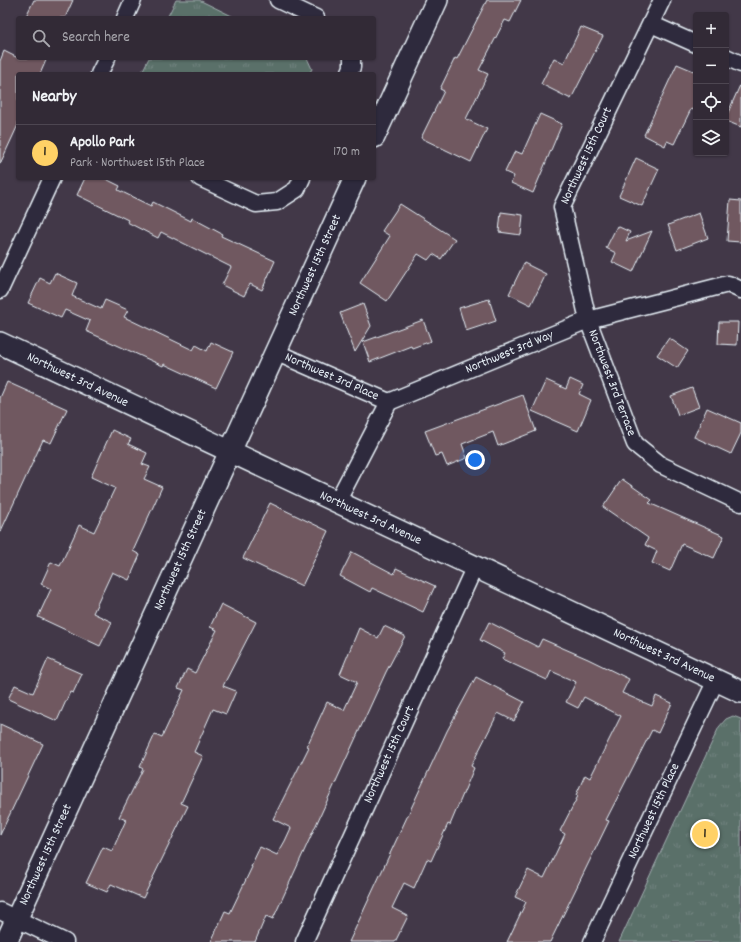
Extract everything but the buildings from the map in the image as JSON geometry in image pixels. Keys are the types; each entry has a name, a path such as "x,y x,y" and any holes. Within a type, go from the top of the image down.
{"street":[{"path":"126,16 133,0"},
{"path":"278,0 312,16"},
{"path":"376,133 437,0"},
{"name":"Northwest 15th Court","path":"588,320 562,207 662,0"},
{"path":"651,24 693,43"},
{"path":"729,58 741,64"},
{"path":"100,72 106,60"},
{"path":"350,72 352,67 352,60"},
{"path":"0,290 51,180"},
{"path":"204,180 256,204 277,202 297,189 301,180"},
{"name":"Northwest 15th Street","path":"6,942 8,915 228,453 354,180"},
{"name":"Northwest 3rd Way","path":"388,402 588,320 728,284 741,290"},
{"name":"Northwest 3rd Terrace","path":"588,320 635,444 661,465 741,503"},
{"name":"Northwest 3rd Avenue","path":"0,343 228,453 475,566 741,692"},
{"name":"Northwest 3rd Place","path":"275,352 388,402"},
{"path":"337,502 388,402"},
{"name":"Northwest 15th Court","path":"304,942 475,566"},
{"name":"Northwest 15th Place","path":"592,942 716,680"},
{"path":"8,915 65,942"}],"green space":[{"path":"176,0 199,0 232,16 168,16"},
{"path":"148,60 308,60 312,69 310,72 142,72"},
{"path":"733,716 741,719 741,942 619,942 719,727 726,719"}],"place":[{"name":"Apollo Park","path":"705,834"}]}
